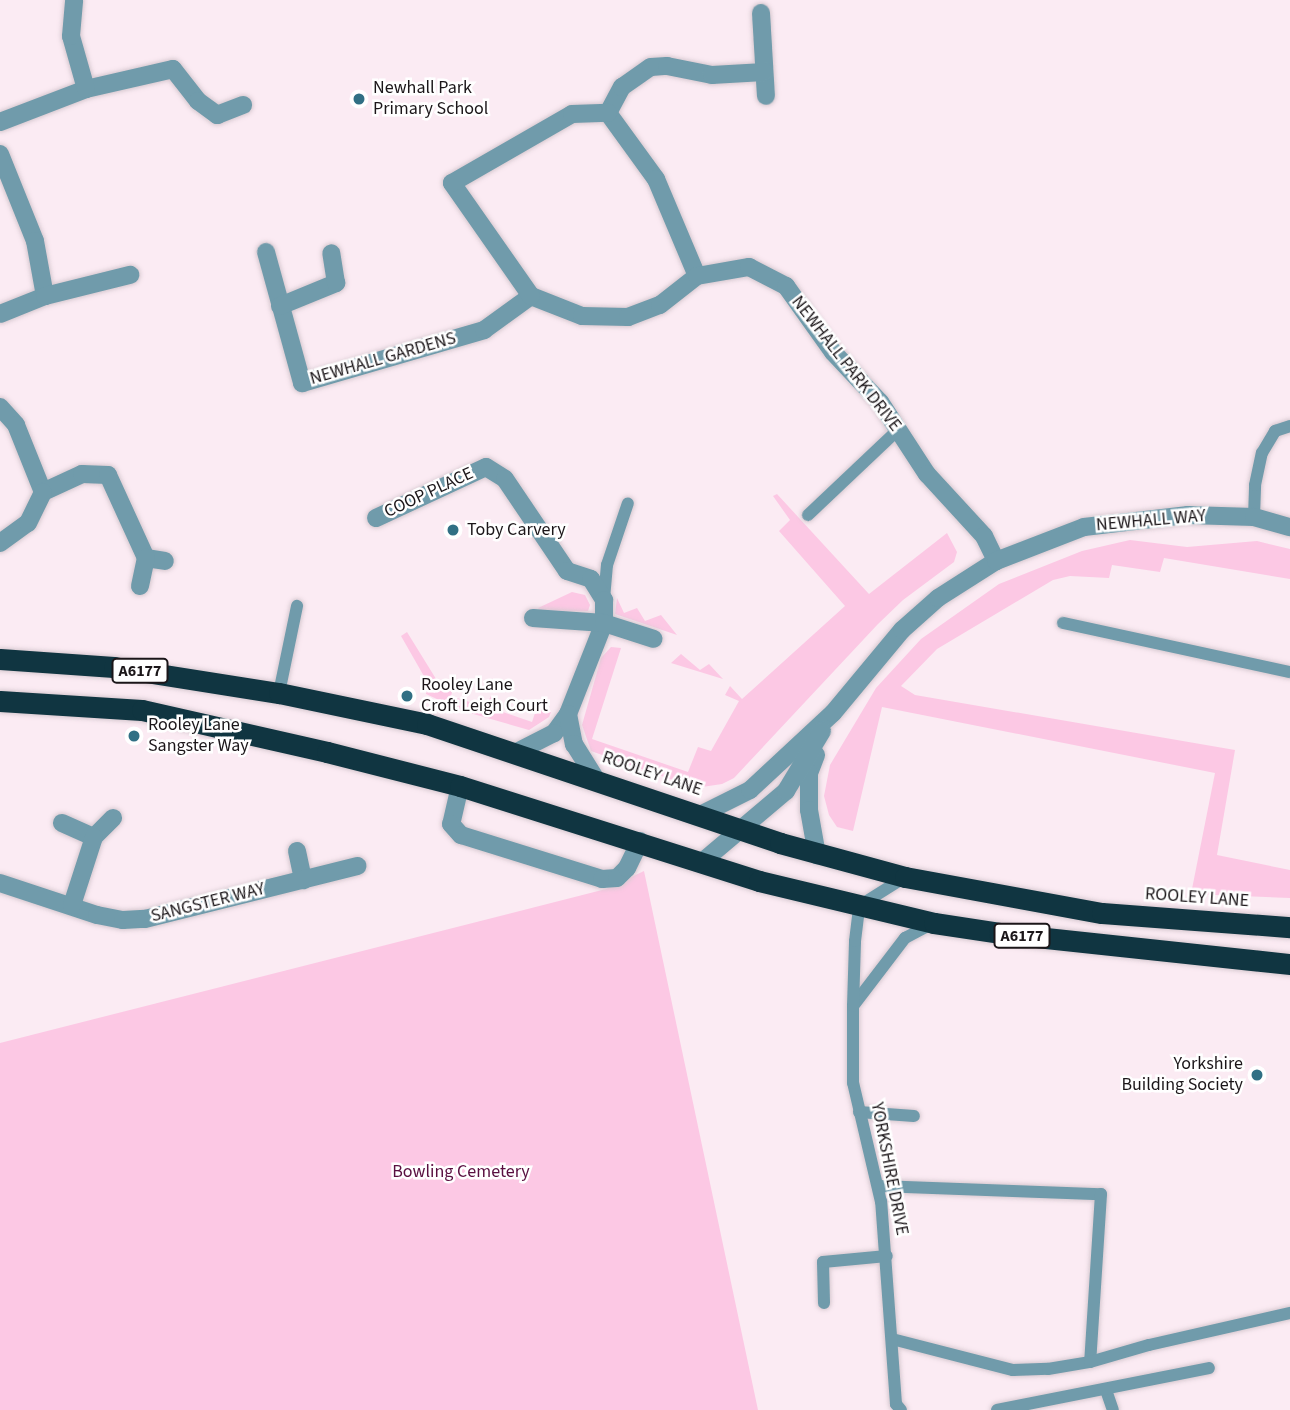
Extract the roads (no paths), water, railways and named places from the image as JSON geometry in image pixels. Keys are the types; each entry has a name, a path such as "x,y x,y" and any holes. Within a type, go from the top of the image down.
{"highway":[{"name":"ROOLEY LANE","path":"4,658 114,667 279,693 427,724 595,778 741,831 817,855 905,877 1102,913 1290,927"},
{"name":"A6177","path":"0,701 142,710 460,786 759,881 934,923 999,933 1290,964"}],"street":[{"path":"74,0 71,36 86,89"},
{"path":"761,13 766,96"},
{"path":"608,113 622,87 659,65 712,75 764,72"},
{"path":"0,122 86,89 173,69 218,122 243,105"},
{"path":"608,113 656,179 697,276"},
{"path":"531,296 452,183 572,114 608,113"},
{"path":"0,154 35,241 45,296"},
{"name":"NEWHALL GARDENS","path":"266,252 302,383 484,330 531,296"},
{"path":"280,306 337,283 331,253"},
{"name":"NEWHALL PARK DRIVE","path":"531,296 582,316 628,317 660,305 697,276 749,267 786,286 833,352 880,402 927,474 984,536 996,561"},
{"path":"0,314 45,296 130,275"},
{"path":"0,407 16,425 43,492"},
{"name":"COOP PLACE","path":"376,518 486,467 505,479 567,571 591,579 604,600"},
{"path":"0,543 28,523 43,492 82,474 108,475 146,558 140,586"},
{"name":"NEWHALL WAY","path":"700,815 750,790 833,713 902,630 938,598 996,561 1084,527 1188,515 1254,517 1288,526"},
{"path":"146,558 165,561"},
{"path":"515,753 554,733 568,714 604,623 604,600"},
{"path":"533,618 604,623 654,639"},
{"name":"NEWHALL WAY","path":"702,862 786,791 833,713"},
{"name":"NEWHALL WAY","path":"817,855 808,810 809,773 833,713"},
{"path":"568,714 574,744 595,778"},
{"path":"460,786 451,824 461,835 589,875 617,878 627,868 640,841"},
{"path":"72,905 94,836 113,818"},
{"path":"62,823 94,836"},
{"path":"297,851 303,880"},
{"name":"SANGSTER WAY","path":"2,889 123,920 145,919 357,866"}],"lane":[{"path":"1254,517 1255,485 1262,453 1275,431 1290,426"},
{"path":"808,515 898,430"},
{"path":"604,600 607,565 628,503"},
{"path":"279,693 297,606"},
{"path":"1063,622 1290,672"},
{"path":"859,906 905,877"},
{"name":"YORKSHIRE DRIVE","path":"859,906 855,941 853,1083 878,1186 887,1256 896,1404 901,1410"},
{"path":"853,1006 905,938 934,923"},
{"path":"859,1112 914,1116"},
{"path":"878,1186 1101,1194 1090,1362"},
{"path":"824,1303 823,1262 887,1256"},
{"path":"892,1339 1013,1370 1048,1369 1090,1362 1290,1313"},
{"path":"998,1410 1209,1368"},
{"path":"1106,1390 1113,1410"}],"place":[{"name":"Newhall Park Primary School","path":"359,99"},
{"name":"Toby Carvery","path":"453,530"},
{"name":"Rooley Lane Croft Leigh Court","path":"407,696"},
{"name":"Rooley Lane Sangster Way","path":"134,736"},
{"name":"Yorkshire Building Society","path":"1257,1075"}],"park label":[{"name":"Bowling Cemetery","path":"461,1172"}]}
